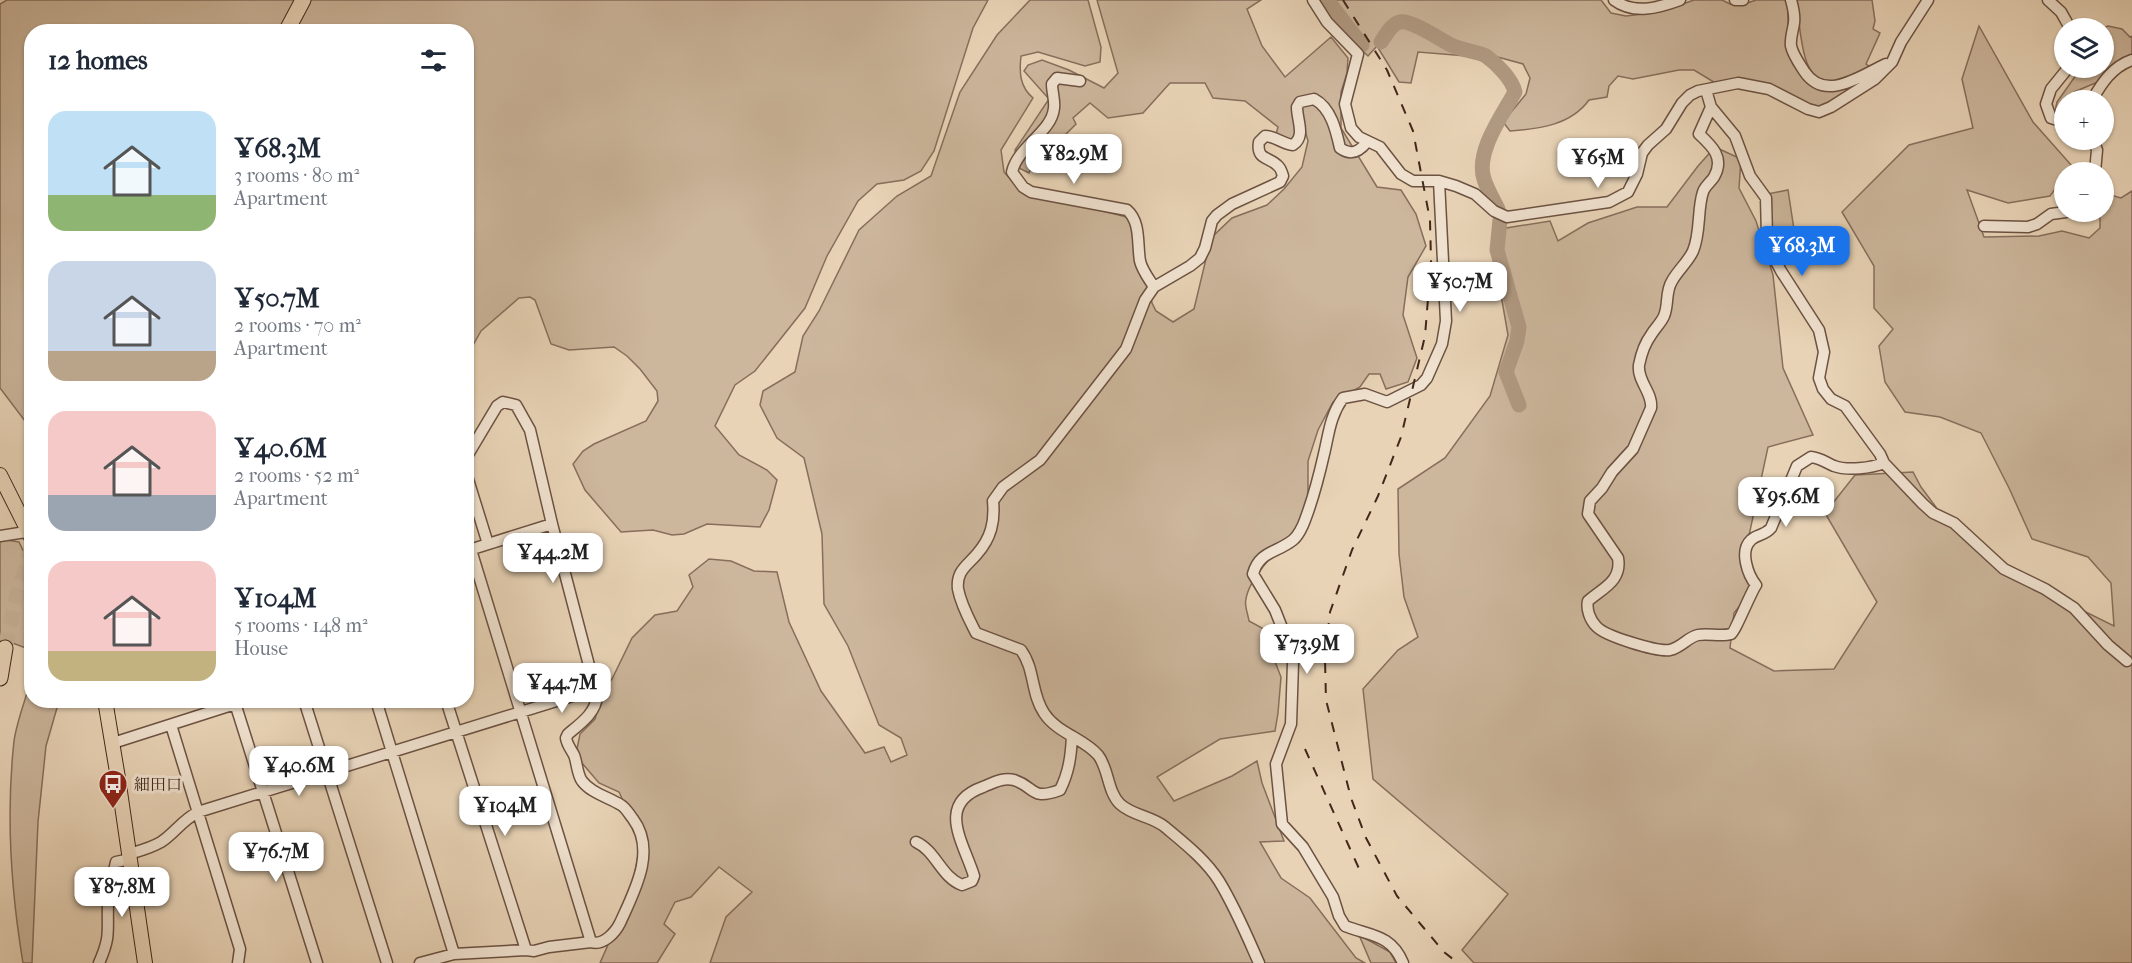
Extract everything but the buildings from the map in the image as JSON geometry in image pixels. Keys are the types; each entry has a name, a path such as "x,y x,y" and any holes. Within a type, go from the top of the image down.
{"highway":[{"path":"290,24 303,0"},
{"path":"0,678 5,648"}],"main road":[{"path":"0,475 24,522"},
{"path":"106,708 145,963"}],"street":[{"path":"1313,0 1327,22 1358,54 1345,104 1352,128 1359,137 1380,147 1401,174 1413,181 1439,181 1456,186 1475,194 1494,211 1507,216 1609,201 1622,196 1632,186 1642,153 1666,129 1682,103 1690,95 1738,83 1769,89 1808,110 1819,112 1831,107 1875,80 1892,62 1901,42 1928,0"},
{"path":"1614,0 1624,8 1640,9 1655,8 1680,0"},
{"path":"1735,0 1743,0"},
{"path":"1791,0 1794,20 1791,44 1797,60 1807,75 1820,84 1828,88 1838,87 1892,62"},
{"path":"2048,0 2064,18"},
{"path":"2098,90 2114,69 2132,60"},
{"path":"1080,81 1057,78 1052,84 1054,110 1052,118 1018,157 1012,172 1023,187 1031,192 1127,210 1136,222 1143,268 1154,287"},
{"path":"2054,119 2051,118 2046,104 2051,88 2060,78"},
{"path":"1706,90 1711,107 1739,143 1750,176 1766,198 1767,236 1772,254 1819,330 1824,352 1819,378 1822,389 1831,399 1845,406 1884,463 1933,513 1954,523 2004,569 2045,589 2074,608 2108,645 2127,661"},
{"path":"1259,963 1228,896 1208,866 1162,825 1120,803 1112,792 1100,757 1057,727 1045,715 1039,703 1032,671 1021,650 976,633 963,606 958,588 959,577 962,568 988,539 994,515 993,501 1003,487 1040,460 1126,349 1145,300 1154,287 1200,258 1212,221 1217,214 1232,204 1280,182 1283,176 1278,166 1262,156 1259,152 1259,142 1265,136 1272,136 1286,144 1293,145 1301,135 1297,107 1300,102 1314,99 1322,105 1334,124 1340,148 1345,152 1357,152 1367,142"},
{"path":"1711,107 1700,134 1715,148 1719,160 1718,168 1703,190 1694,249 1689,260 1671,282 1663,318 1650,336 1640,364 1639,375 1652,403 1651,408 1633,449 1612,472 1587,507 1588,514 1618,558 1620,567 1616,579 1588,601 1587,606 1595,626 1621,639 1665,650 1682,645 1695,635 1730,634 1735,630 1745,603 1756,585 1746,569 1747,547 1751,540 1766,534 1771,528 1797,466 1810,457 1820,458 1843,468 1872,467 1884,463"},
{"path":"1403,963 1394,948 1383,938 1345,926 1333,897 1303,847 1282,824 1276,764 1291,724 1293,663 1290,648 1275,610 1253,574 1256,564 1264,556 1295,539 1305,520 1317,483 1329,423 1342,398 1365,394 1387,402 1421,385 1428,378 1442,344 1446,321 1439,181"},
{"path":"1984,226 2028,227 2054,214"},
{"path":"420,963 454,954 534,951 591,942 596,944 605,940 617,929 634,892 642,868 644,852 636,824 623,806 593,791 581,780 574,755 567,743 568,734 591,713 597,703 595,689 530,430 516,405 503,402 497,406 474,445"},
{"path":"474,499 488,544"},
{"path":"474,548 552,524"},
{"path":"0,536 24,534"},
{"path":"474,565 591,942"},
{"path":"99,963 109,934 108,903 116,862 163,841 181,823 198,812 595,689"},
{"path":"113,743 217,708"},
{"path":"236,708 317,963"},
{"path":"307,708 387,963"},
{"path":"378,708 454,954"},
{"path":"448,708 526,950"},
{"path":"171,724 240,949 238,963"},
{"path":"916,842 924,845 948,876 958,884 962,885 972,881 974,876 956,827 957,810 961,799 970,791 1005,779 1015,781 1031,792 1040,794 1060,790 1070,762 1072,736"}],"shaded area":[{"path":"7,0 988,0 973,28 934,151 921,171 904,180 877,184 858,201 827,256 805,308 755,371 735,385 715,426 739,455 767,470 777,480 769,510 760,527 707,524 684,534 672,535 653,530 621,532 585,490 573,464 583,451 594,444 646,421 658,401 657,391 627,356 614,347 569,350 551,344 535,300 530,297 519,298 481,331 474,344 474,24 24,24 24,420 0,388 0,4"},
{"path":"1030,0 1088,0 1101,47 1100,62 1085,66 1038,52 1021,56 1021,79 1025,89 1033,98 1001,150 1004,172 1019,189 1138,220 1152,303 1156,311 1173,322 1194,309 1211,238 1232,218 1267,205 1284,189 1302,167 1308,141 1303,123 1300,140 1274,141 1278,127 1245,101 1213,98 1205,83 1170,83 1143,113 1108,118 1090,103 1073,118 1076,124 1045,155 1036,156 1029,173 1017,167 1015,150 1049,99 1024,71 1028,65 1042,60 1069,70 1104,88 1118,73 1097,0 1261,0 1247,9 1262,46 1285,77 1331,37 1348,58 1347,73 1341,92 1341,128 1377,187 1401,190 1416,214 1426,246 1408,277 1403,315 1417,358 1408,382 1386,389 1380,374 1369,374 1360,387 1333,402 1318,430 1308,461 1308,518 1263,567 1249,589 1246,599 1249,621 1262,628 1281,677 1275,731 1220,739 1157,777 1174,801 1232,776 1257,761 1262,783 1284,841 1260,842 1281,878 1310,898 1356,958 1365,963 710,963 726,917 752,892 719,867 691,897 675,902 664,924 675,934 657,963 600,963 632,890 639,849 633,822 619,792 599,783 582,763 577,749 580,734 595,719 603,690 612,679 632,638 655,615 677,611 693,587 689,575 709,559 731,561 754,571 777,572 789,622 821,691 865,753 884,747 891,762 907,755 901,738 879,725 848,646 824,604 822,534 804,458 777,438 760,405 763,391 795,372 803,336 819,311 859,230 897,196 931,176 960,92 997,35"},
{"path":"1320,0 1601,0 1611,13 1626,16 1660,12 1694,0 1722,0 1730,4 1742,5 1756,0 1787,0 1788,48 1791,59 1804,78 1817,87 1872,76 1823,107 1811,107 1800,100 1717,84 1694,70 1679,70 1633,79 1618,76 1609,86 1607,97 1589,100 1582,108 1564,120 1543,127 1510,131 1503,122 1526,94 1530,78 1523,64 1494,56 1418,52 1411,83 1399,82 1377,46 1368,56 1335,24"},
{"path":"1795,0 1872,0 1875,21 1873,29 1880,33 1866,64 1872,68 1837,82 1824,81 1814,75 1804,52"},
{"path":"1979,26 2033,122 2054,146 2054,150 2058,150 2068,162 2054,162 2054,191 2050,196 2008,203 1967,190 1984,237 2039,236 2062,231 2089,238 2100,228 2100,222 2114,222 2114,196 2121,198 2132,191 2132,963 1474,963 1462,950 1508,894 1373,779 1363,689 1398,650 1418,637 1404,597 1399,554 1398,489 1445,458 1490,396 1508,335 1493,249 1506,228 1550,221 1558,241 1588,223 1637,207 1667,207 1715,147 1741,159 1739,188 1756,221 1773,275 1783,368 1813,435 1768,447 1748,540 1750,593 1734,613 1730,648 1774,671 1834,669 1877,602 1825,513 1855,475 1913,472 1921,487 1947,522 2013,576 2114,626 2111,583 2088,557 2032,539 1981,433 1940,417 1905,412 1885,382 1879,346 1893,329 1874,308 1874,266 1842,212 1909,145 1973,128 1962,79"},
{"path":"2114,27 2122,29 2130,37 2132,36 2132,61 2114,72"},
{"path":"2074,78 2105,78 2079,90 2065,90"},
{"path":"1788,190 1795,236 1771,237 1767,194"},
{"path":"0,539 19,542 24,552 24,647 2,639 0,647"},
{"path":"24,702 24,708 57,708 46,746 38,822 32,963 23,963 15,908 11,852 10,796 17,725"},
{"path":"1359,935 1390,952 1396,963 1371,963"}],"waterway":[{"path":"1327,0 1362,45"},
{"path":"1381,42 1394,25 1405,22 1455,47 1486,56 1507,77 1515,92 1487,145 1482,168 1485,183 1498,209"},
{"path":"1500,220 1497,250 1519,327 1517,341 1506,372 1519,405"}],"tunnel":[{"path":"5,648 24,572"}],"railway":[{"path":"1343,0 1387,70 1413,131 1430,220 1431,261 1425,336 1401,437 1378,496 1352,550 1330,612 1325,659 1326,700 1351,798 1366,838 1397,896 1444,952 1458,963"},
{"path":"1305,749 1361,873"}],"place":[{"name":"細田口","path":"113,810"}]}
